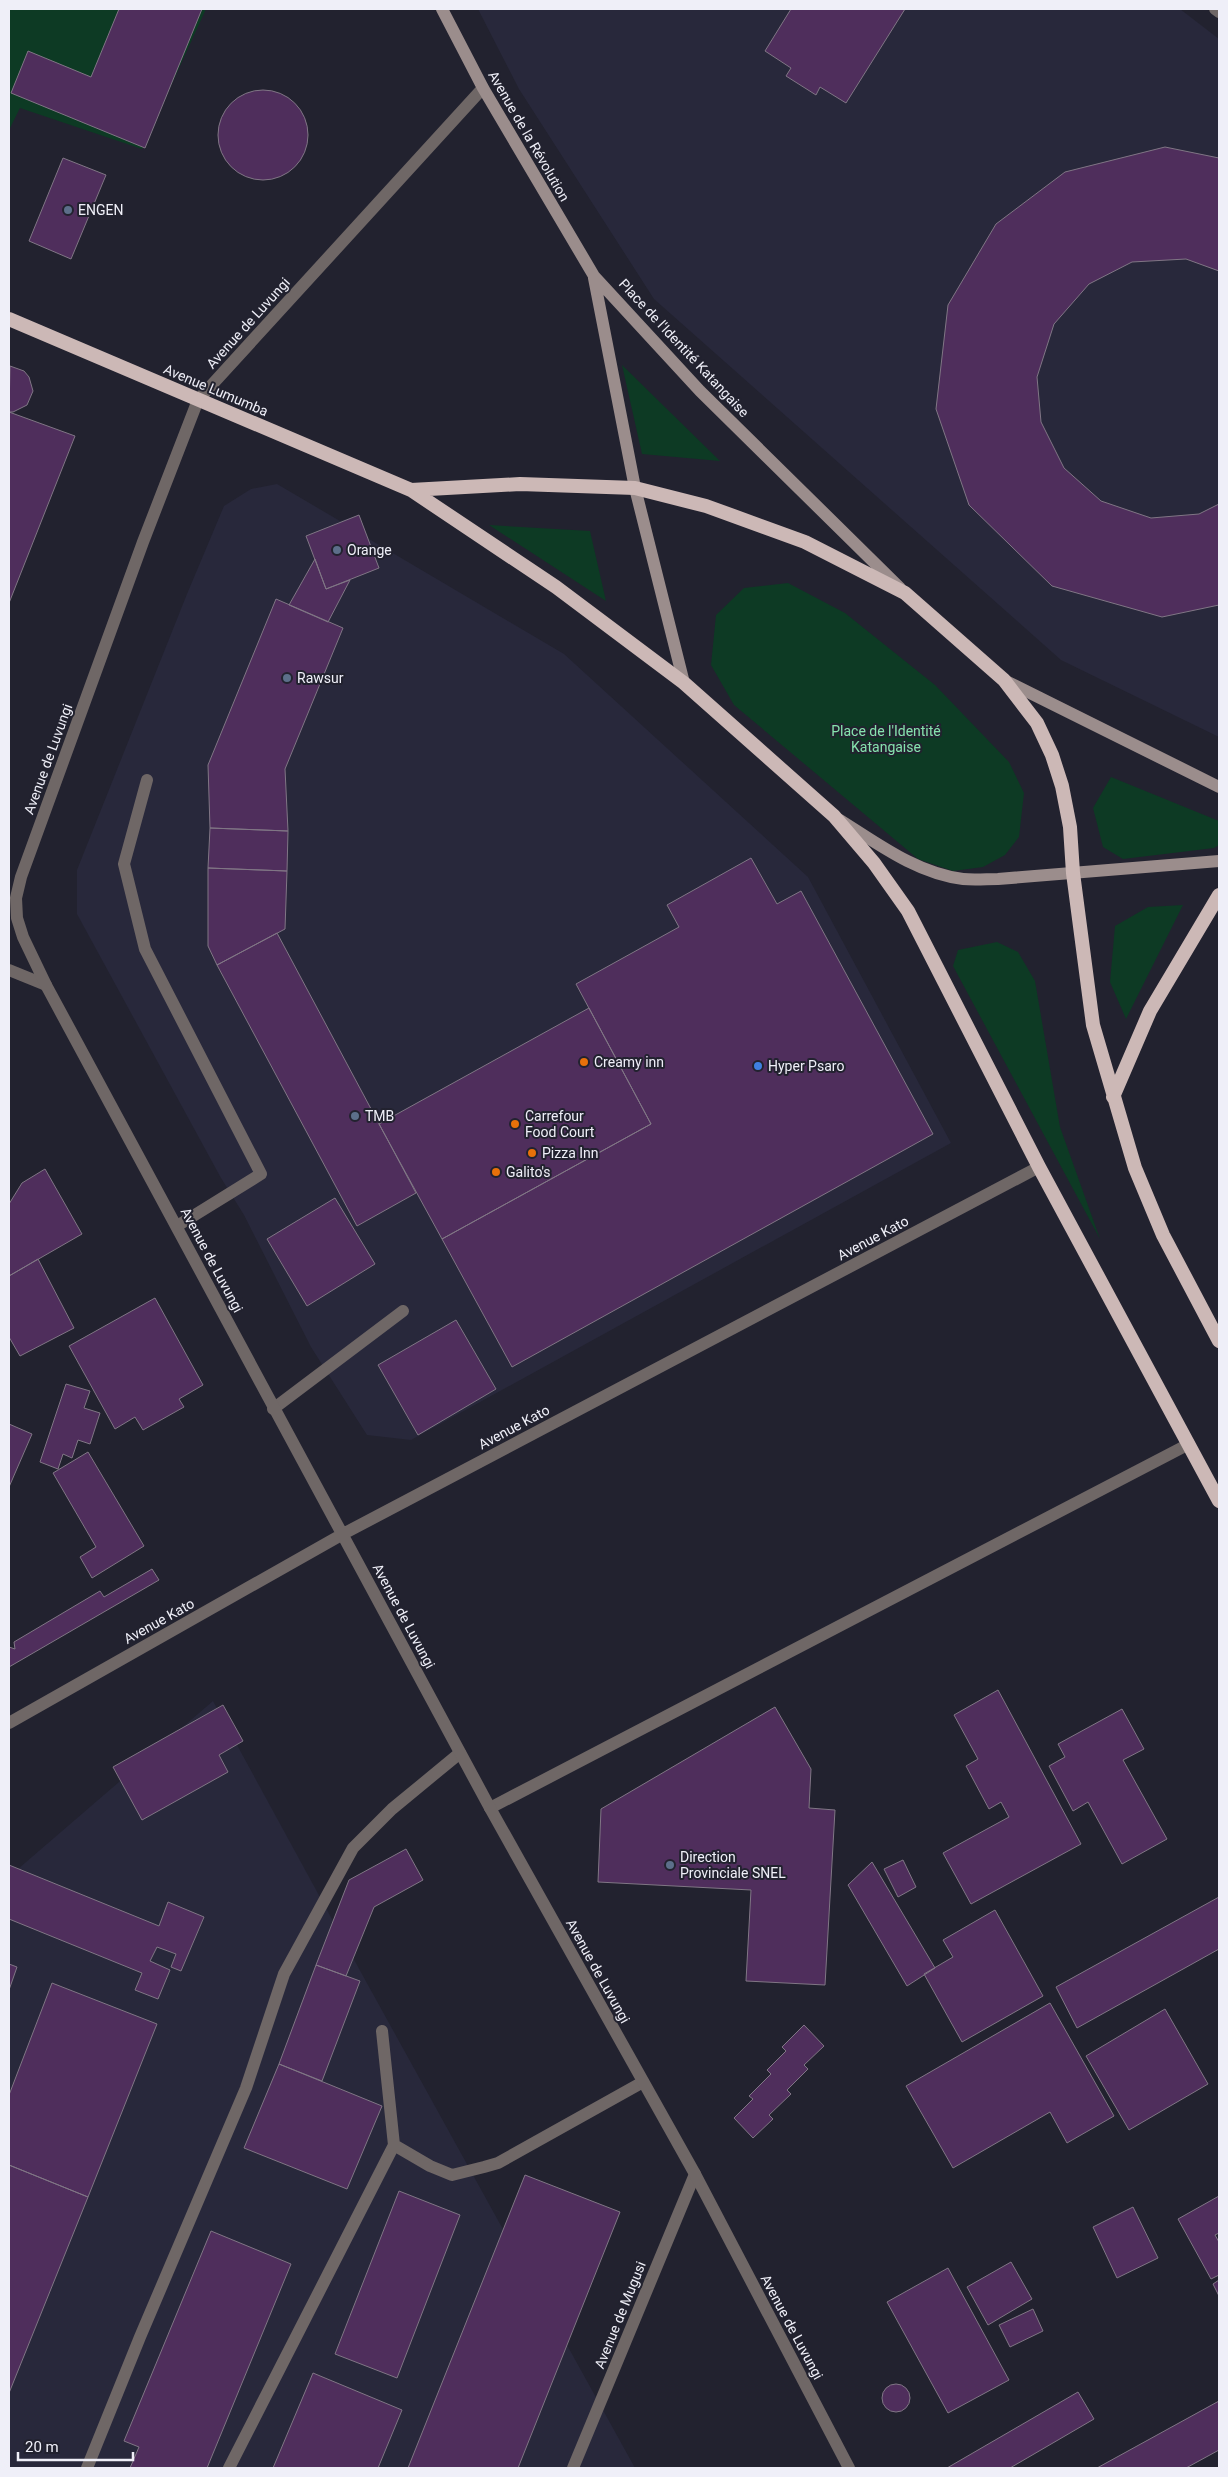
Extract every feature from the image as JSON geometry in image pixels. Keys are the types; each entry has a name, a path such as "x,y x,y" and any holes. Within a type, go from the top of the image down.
{"highway":[{"name":"Avenue Lumumba","path":"9,319 411,490"},
{"name":"Place de l'Identité Katangaise","path":"411,490 520,484 635,488 706,506 805,542 905,593 1004,680 1037,723 1052,755 1062,786 1070,827 1073,874 1092,1026 1135,1168 1163,1235 1219,1341"},
{"path":"411,490 556,587 684,683 834,816 874,863 908,911 1040,1167 1219,1500"},
{"path":"1113,1096 1150,1011 1219,895"}],"main road":[{"name":"Avenue de la Révolution","path":"442,9 483,88 594,276"},
{"name":"Place de l'Identité Katangaise","path":"594,276 635,488 684,683"},
{"name":"Place de l'Identité Katangaise","path":"594,276 700,391 905,593"},
{"name":"Place de l'Identité Katangaise","path":"1004,680 1219,787"},
{"path":"834,816 897,856 928,869 962,879 998,879 1219,862"}],"street":[{"path":"1215,9 1219,12"},
{"name":"Avenue de Luvungi","path":"483,88 198,400 143,542 21,877 16,898 17,918 23,937 46,985 177,1226 273,1409 343,1534 490,1808 695,2174 849,2468"},
{"path":"147,780 124,864 144,949 261,1174 177,1226"},
{"path":"9,970 46,985"},
{"name":"Avenue Kato","path":"9,1723 343,1534 1040,1167"},
{"path":"273,1409 403,1311"},
{"path":"490,1808 1189,1444"},
{"path":"87,2468 140,2337 246,2088 284,1974 353,1848 392,1809 460,1753"},
{"path":"229,2468 394,2145 382,2030"},
{"path":"394,2145 430,2166 452,2175 484,2167 498,2163 643,2082"},
{"name":"Avenue de Mugusi","path":"573,2468 695,2174"}],"shaded area":[{"path":"478,9 1180,9 1219,39 1219,737 1061,660 654,299 519,89"},
{"path":"277,484 340,521 359,515 369,539 564,654 808,877 951,1143 411,1440 367,1435 311,1347 244,1215 221,1178 77,914 77,870 224,506 251,489"},
{"path":"213,1701 635,2468 9,2468 9,1865 18,1869"}],"green space":[{"path":"9,9 206,9 142,149 20,108 9,130"},
{"path":"622,365 720,461 642,454"},
{"path":"489,525 590,531 606,601"},
{"name":"Place de l'Identité Katangaise","path":"788,583 845,613 935,685 1009,762 1024,793 1019,837 1005,855 983,867 953,871 918,859 734,705 711,665 716,615 744,588"},
{"path":"1111,777 1219,821 1219,845 1214,848 1123,859 1103,847 1093,808"},
{"path":"1183,905 1126,1019 1110,982 1115,926 1148,907"},
{"path":"997,942 1018,952 1035,981 1060,1127 1100,1239 953,966 958,950"}],"building":[{"path":"119,9 202,9 145,148 11,93 28,51 91,77"},
{"path":"791,9 905,9 846,103 820,87 816,95 786,76 791,68 765,51"},
{"path":"254,90 272,90 288,97 301,110 308,126 308,144 301,160 288,173 272,180 254,180 238,173 225,160 218,144 218,126 225,110 238,97"},
{"path":"1165,147 1219,158 1219,271 1186,259 1132,262 1089,284 1054,324 1037,377 1041,422 1064,468 1101,501 1151,518 1199,514 1219,504 1219,605 1162,617 1052,586 969,505 936,409 948,305 996,224 1065,172"},
{"path":"63,158 106,175 71,259 29,241"},
{"path":"10,366 24,371 29,377 33,391 27,405 13,412 9,412"},
{"path":"9,412 75,436 9,603"},
{"path":"359,515 379,568 326,589 306,536"},
{"path":"315,559 326,589 350,580 328,622 289,605"},
{"path":"276,599 343,628 285,769 288,831 210,828 208,765"},
{"path":"210,828 288,831 287,871 208,868"},
{"name":"Hyper Psaro","path":"751,858 777,904 801,891 933,1134 512,1367 442,1239 651,1124 576,984 679,927 667,905"},
{"path":"208,868 287,871 285,929 217,965 208,946"},
{"path":"277,933 416,1193 357,1226 217,965"},
{"name":"Carrefour Food Court","path":"589,1008 651,1124 442,1239 379,1124"},
{"path":"45,1169 82,1234 9,1276 9,1204 22,1183"},
{"path":"335,1198 375,1264 307,1306 267,1239"},
{"path":"38,1259 74,1328 20,1356 9,1337 9,1276"},
{"path":"155,1298 203,1385 179,1399 184,1407 143,1430 135,1417 115,1429 69,1346"},
{"path":"456,1320 496,1389 418,1435 378,1365"},
{"path":"66,1384 90,1391 84,1408 100,1413 90,1444 78,1440 72,1458 63,1454 58,1469 40,1462"},
{"path":"9,1424 32,1434 9,1487"},
{"path":"88,1452 144,1546 92,1578 80,1557 96,1547 53,1473"},
{"path":"152,1569 159,1580 9,1667 9,1647 15,1649 14,1642 100,1591 104,1597"},
{"path":"998,1690 1081,1844 971,1904 943,1853 1009,1817 1001,1802 989,1809 966,1766 978,1759 954,1715"},
{"path":"223,1705 243,1741 219,1755 228,1772 142,1820 113,1767"},
{"path":"775,1707 811,1769 809,1808 835,1810 825,1985 746,1981 751,1890 598,1882 601,1809"},
{"path":"1122,1709 1144,1749 1123,1760 1167,1839 1122,1864 1088,1802 1073,1811 1049,1766 1065,1757 1058,1744"},
{"path":"406,1849 423,1880 374,1907 346,1976 316,1965 349,1880"},
{"path":"903,1860 916,1887 898,1897 884,1869"},
{"path":"872,1862 935,1968 907,1986 848,1885"},
{"path":"9,1865 159,1926 168,1902 204,1917 181,1971 171,1967 176,1954 157,1947 150,1961 170,1970 158,1999 135,1990 142,1973 9,1919"},
{"path":"1219,1897 1219,1949 1077,2028 1056,1987"},
{"path":"995,1910 1043,1996 962,2042 924,1974 953,1957 943,1940"},
{"path":"9,1964 17,1967 9,1990"},
{"path":"316,1965 360,1981 322,2081 279,2064"},
{"path":"52,1983 157,2024 88,2197 9,2165 9,2095"},
{"path":"1050,2003 1114,2116 1067,2143 1050,2112 953,2168 906,2086"},
{"path":"1165,2009 1208,2084 1129,2130 1086,2056"},
{"path":"804,2025 824,2046 804,2065 808,2069 787,2090 791,2094 769,2115 773,2119 753,2138 734,2118 753,2099 749,2096 771,2074 767,2070 786,2051 782,2047"},
{"path":"279,2064 382,2106 347,2189 244,2148"},
{"path":"9,2165 88,2197 9,2393"},
{"path":"525,2175 620,2212 518,2468 408,2468"},
{"path":"399,2191 460,2215 397,2378 335,2354"},
{"path":"1219,2196 1219,2233 1215,2235 1219,2242 1219,2275 1211,2279 1178,2219"},
{"path":"1133,2207 1158,2258 1117,2278 1093,2227"},
{"path":"211,2231 291,2264 207,2468 130,2468 139,2447 124,2441"},
{"path":"1011,2262 1032,2299 988,2325 967,2287"},
{"path":"948,2268 1009,2380 948,2413 887,2302"},
{"path":"1219,2280 1219,2296 1213,2284"},
{"path":"1033,2309 1043,2331 1010,2347 999,2325"},
{"path":"313,2373 402,2410 378,2468 273,2468"},
{"path":"896,2384 906,2388 910,2398 906,2408 896,2412 886,2408 882,2398 886,2388"},
{"path":"1078,2392 1094,2419 1010,2468 947,2468"},
{"path":"1219,2401 1219,2450 1186,2468 1097,2468"}],"place":[{"name":"ENGEN","path":"68,210"},
{"name":"Orange","path":"337,550"},
{"name":"Rawsur","path":"287,678"},
{"name":"Creamy inn","path":"584,1062"},
{"name":"Hyper Psaro","path":"758,1066"},
{"name":"TMB","path":"355,1116"},
{"name":"Carrefour Food Court","path":"515,1124"},
{"name":"Pizza Inn","path":"532,1153"},
{"name":"Galito's","path":"496,1172"},
{"name":"Direction Provinciale SNEL","path":"670,1865"}]}
